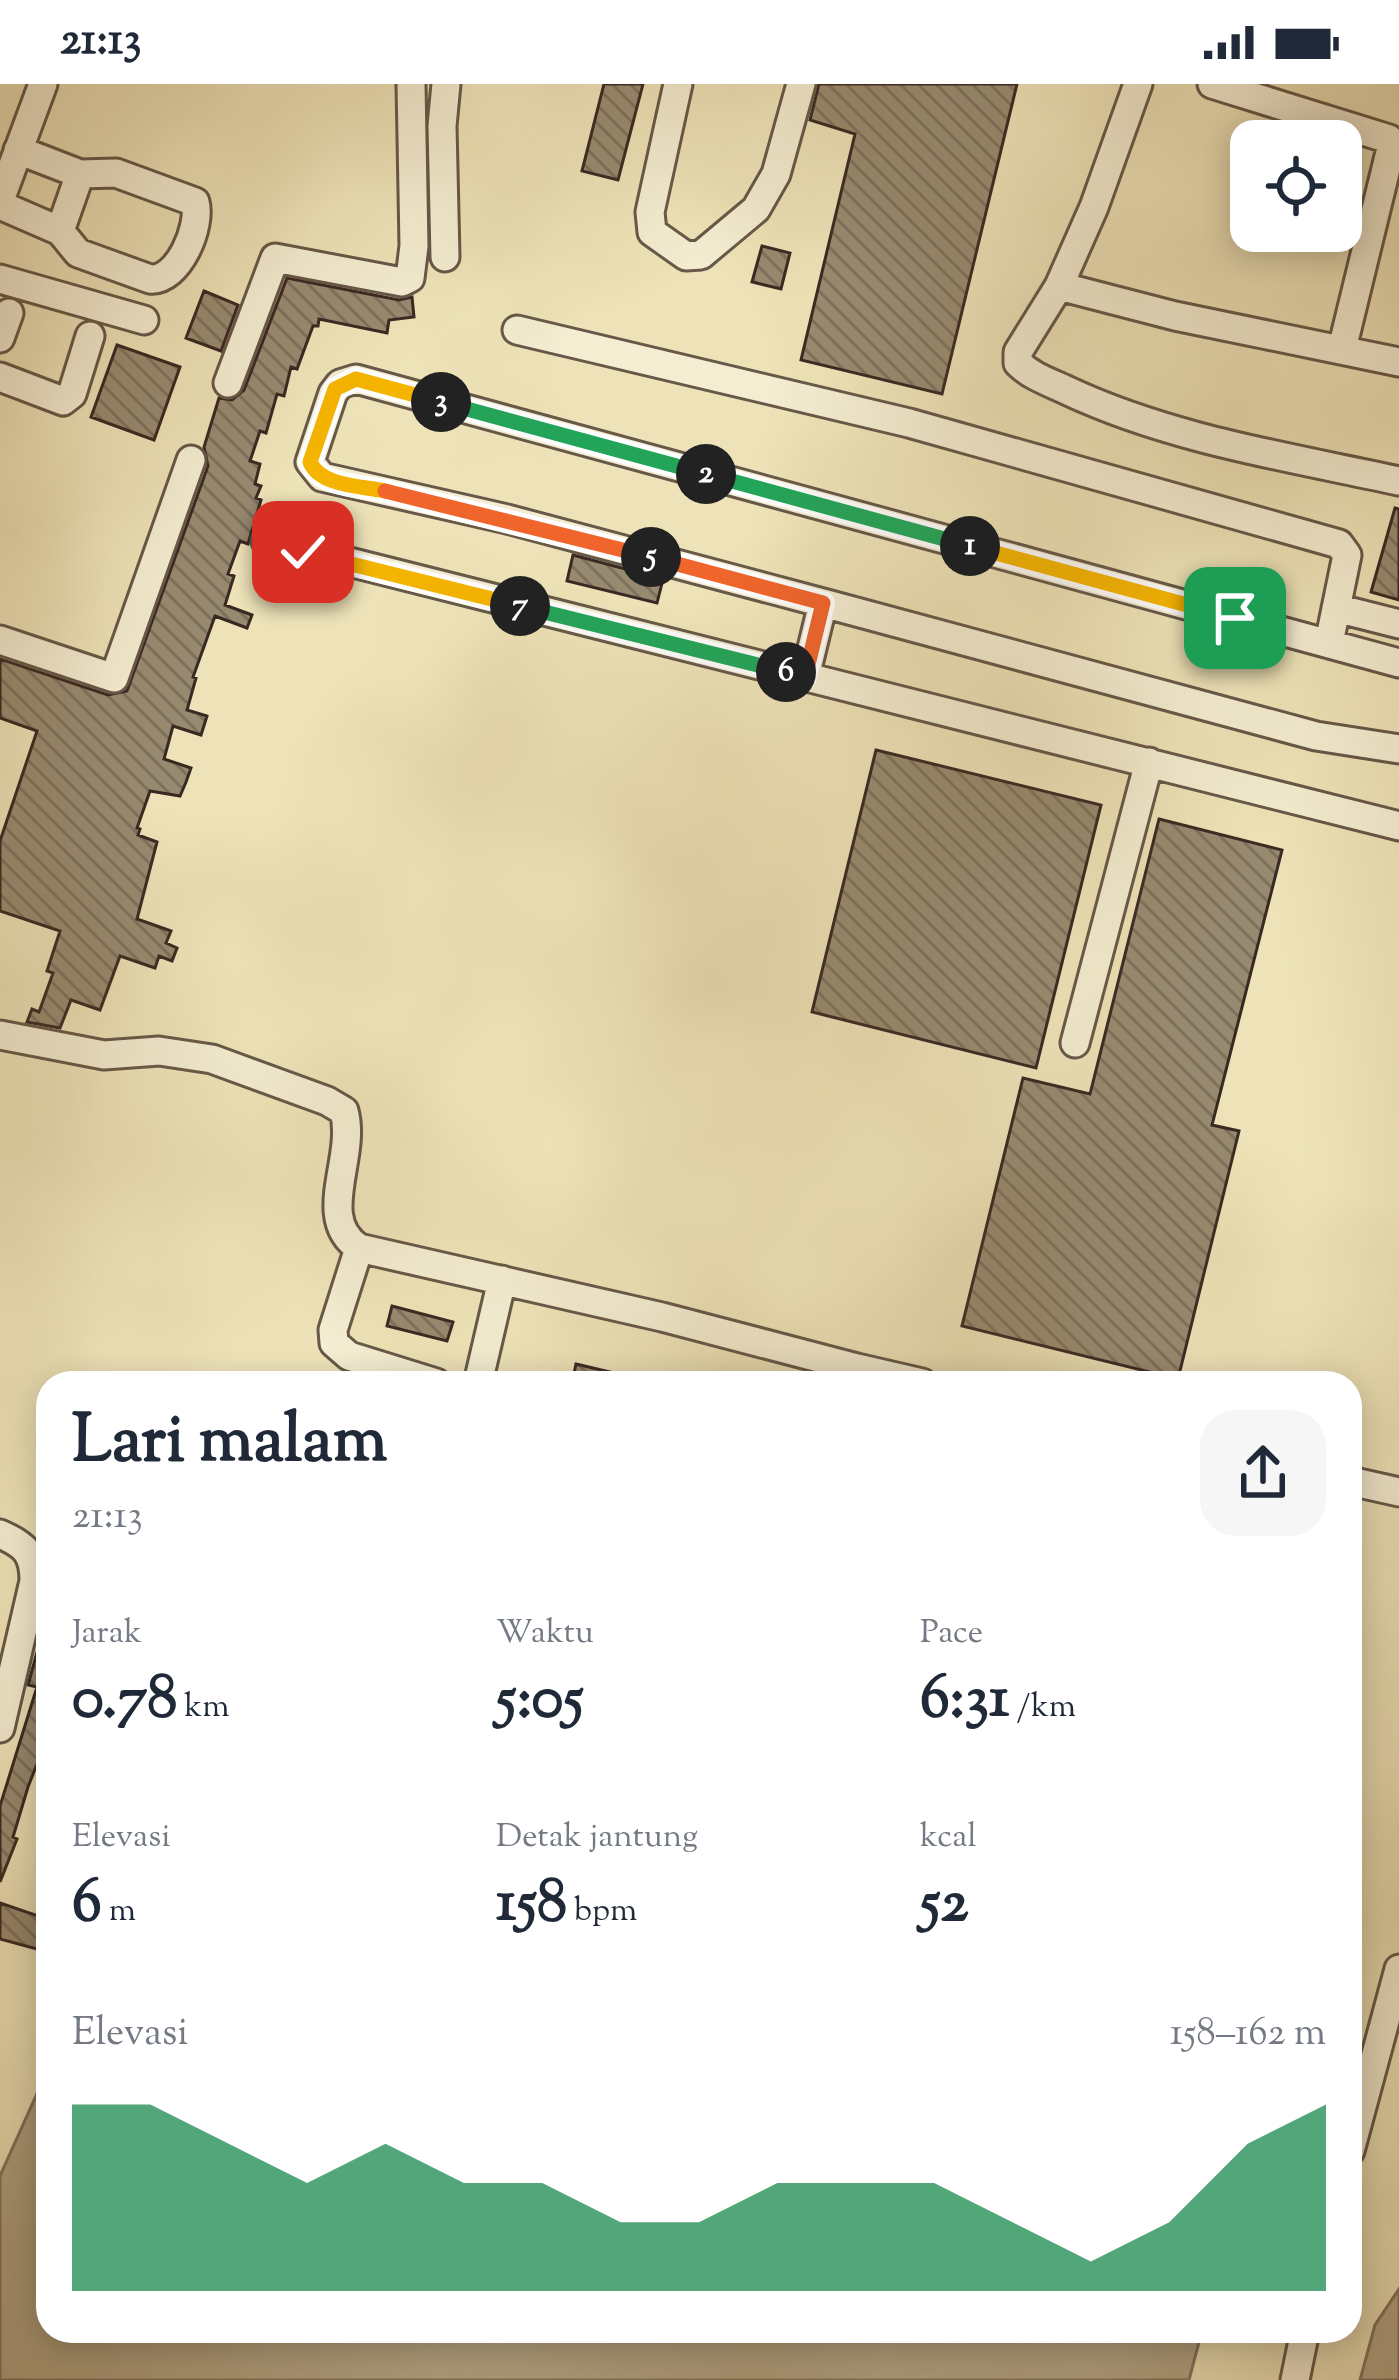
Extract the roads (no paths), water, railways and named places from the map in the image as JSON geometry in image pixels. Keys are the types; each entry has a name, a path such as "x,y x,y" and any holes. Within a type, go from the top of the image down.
{"street":[{"path":"18,150 80,174 116,173 195,202 198,213 193,235 168,275 160,280 78,253 60,230 0,203 18,150 43,84"},
{"path":"228,383 275,258 402,282 410,278 414,245 411,84"},
{"path":"445,257 442,126 446,84"},
{"path":"678,84 650,212 652,232 686,256 701,255 756,209 770,187 801,84"},
{"path":"1138,84 1094,207 1059,286 1018,352 1018,362 1027,372 1094,404 1182,433 1399,482"},
{"path":"1212,84 1389,139 1392,144 1342,350"},
{"path":"60,230 80,174"},
{"path":"0,279 144,320"},
{"path":"1059,286 1175,316 1399,362"},
{"path":"517,330 909,423 1339,544 1346,555 1329,643"},
{"path":"0,377 63,400 72,394 90,336"},
{"path":"1399,663 356,379 340,384 333,393 310,462 322,477 506,519 1316,736 1399,749"},
{"path":"0,640 116,676 191,460"},
{"path":"266,541 1399,826"},
{"path":"805,677 823,603"},
{"path":"1336,608 1399,624"},
{"path":"1075,1043 1149,762"},
{"path":"0,1035 104,1055 159,1051 212,1059 327,1100 344,1111 349,1128 336,1218 345,1237 359,1248 502,1280 840,1371"},
{"path":"359,1248 334,1343 349,1356 397,1371"},
{"path":"481,1371 502,1280"},
{"path":"1362,1484 1399,1492"},
{"path":"0,1534 23,1544 34,1560 24,1637 2,1712"},
{"path":"1362,2075 1399,1970"},
{"path":"1294,2380 1302,2343"}]}
